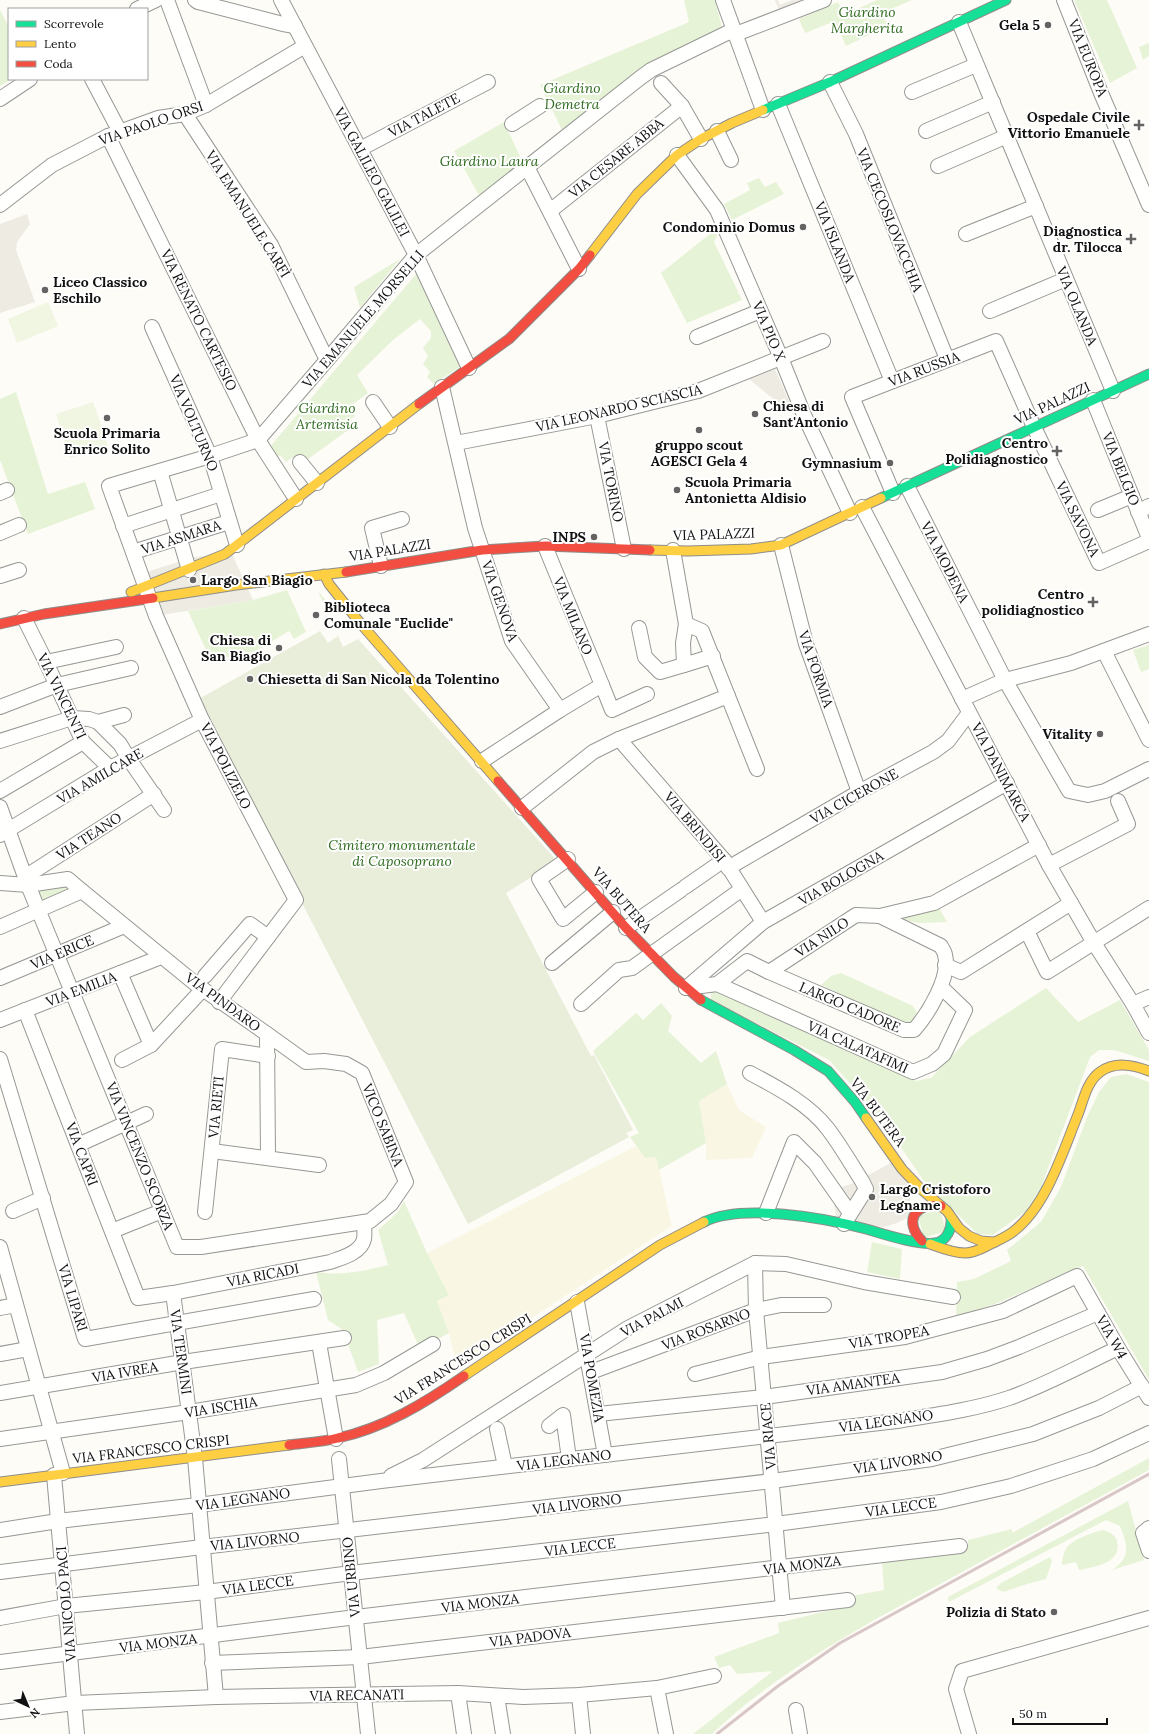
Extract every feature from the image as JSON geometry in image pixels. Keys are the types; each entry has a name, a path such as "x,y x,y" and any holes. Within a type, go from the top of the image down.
{"street":[{"path":"139,8 156,0"},
{"path":"167,0 206,105"},
{"path":"195,0 219,8 295,26"},
{"name":"VIA GALILEO GALILEI","path":"281,0 416,255 469,368"},
{"path":"723,0 763,110"},
{"name":"VIA EMANUELE MORSELLI","path":"258,440 328,360 416,255 652,70 727,33 741,32 824,0"},
{"path":"0,624 24,618 90,607 147,592 189,570 229,553 296,499 442,387 509,339 579,269 637,194 677,155 700,139 763,110 830,82 1006,0"},
{"name":"VIA EUROPA","path":"1064,0 1149,205"},
{"name":"VIA OLANDA","path":"959,22 1112,391"},
{"name":"VIA PAOLO ORSI","path":"0,205 52,165 114,134 158,118 185,114 206,105 305,46"},
{"path":"912,92 976,65"},
{"path":"0,99 28,80"},
{"name":"VIA RENATO CARTESIO","path":"92,80 114,134 258,440 296,499"},
{"name":"VIA TALETE","path":"360,149 488,82"},
{"name":"VIA CECOSLOVACCHIA","path":"830,82 856,134 947,359"},
{"path":"661,83 682,106 700,139"},
{"path":"926,130 993,102"},
{"name":"VIA ISLANDA","path":"778,104 892,381"},
{"path":"512,124 540,106"},
{"name":"VIA CESARE ABBA","path":"550,211 682,106"},
{"name":"VIA EMANUELE CARFÌ","path":"185,114 271,245 328,360"},
{"path":"717,131 731,160"},
{"path":"938,166 1007,136"},
{"name":"VIA PIO X","path":"677,155 716,210 781,358 804,415 856,510"},
{"path":"527,168 579,269"},
{"path":"966,234 1036,206"},
{"path":"990,311 1066,279"},
{"path":"697,337 760,311"},
{"name":"VIA VOLTURNO","path":"152,327 210,456 229,522 229,553"},
{"name":"VIA LEONARDO SCIASCIA","path":"456,443 597,416 698,391 823,341"},
{"name":"VIA RUSSIA","path":"893,493 852,397 996,341 1034,427"},
{"name":"VIA PALAZZI","path":"147,592 324,574 346,576 381,566 482,550 545,546 673,550 751,549 781,545 1149,374"},
{"name":"VIA GENOVA","path":"442,387 475,528 512,641 560,710"},
{"name":"VIA BELGIO","path":"1092,400 1132,496 1143,509 1149,539"},
{"path":"373,402 390,427"},
{"name":"VIA TORINO","path":"597,416 624,549"},
{"name":"VIA SAVONA","path":"1034,427 1099,563 1149,539"},
{"path":"189,570 160,472 258,440"},
{"path":"300,462 317,483"},
{"name":"VIA POLIZELO","path":"160,472 109,486 156,616 202,720 296,900 219,1002"},
{"name":"VIA MODENA","path":"907,486 1005,680 1069,791 1088,795 1105,791 1149,769"},
{"path":"123,526 221,494"},
{"path":"1098,510 1132,496"},
{"name":"VIA DANIMARCA","path":"856,510 962,699 1049,865 1094,943 1133,1004 1149,1033"},
{"path":"381,566 372,528 402,519"},
{"name":"VIA ASMARA","path":"133,552 180,536 229,522"},
{"path":"0,533 20,525"},
{"name":"VIA FORMIA","path":"781,545 806,644 859,792"},
{"name":"VIA MILANO","path":"545,546 612,710 647,694"},
{"path":"673,550 686,624 682,643 684,665"},
{"path":"0,576 19,570"},
{"name":"VIA BUTERA","path":"324,574 329,584 350,611 614,912 626,928 699,999 794,1050 828,1071 855,1102 902,1169"},
{"path":"348,595 350,611"},
{"name":"VIA VINCENTI","path":"24,618 83,742 110,768"},
{"path":"686,624 702,631 757,769"},
{"path":"639,628 645,657 660,672 713,656"},
{"path":"962,699 1005,680 1043,671 1104,651 1149,634"},
{"path":"46,662 116,647"},
{"path":"1104,651 1149,740"},
{"path":"0,707 57,685 131,668"},
{"path":"482,761 560,710 602,685"},
{"path":"522,808 593,752 619,739 728,696"},
{"name":"VIA CICERONE","path":"626,928 683,888 933,752 948,741 969,712"},
{"path":"98,722 124,715"},
{"path":"0,741 72,718 89,719 98,722 120,744 164,810"},
{"name":"VIA AMILCARE","path":"4,833 110,768 202,720"},
{"name":"VIA BRINDISI","path":"619,739 726,864 763,922"},
{"path":"0,791 83,742"},
{"name":"VIA BOLOGNA","path":"686,988 763,922 1007,783"},
{"name":"VIA TEANO","path":"26,881 154,794"},
{"path":"1049,865 1128,824 1118,801"},
{"name":"VIA VINCENZO SCORZA","path":"0,807 4,833 73,992 177,1247 202,1247 367,1222"},
{"path":"880,916 934,903 1039,845"},
{"path":"568,860 539,879 563,919 596,892"},
{"name":"VIA PINDARO","path":"0,883 68,879 161,957 204,983 219,1002 267,1034 268,1158"},
{"path":"581,1004 620,970 632,968 742,889"},
{"path":"0,927 82,891"},
{"path":"945,965 961,972 1071,904"},
{"path":"1027,931 1047,972 1149,908"},
{"path":"552,963 614,912"},
{"name":"VIA NILO","path":"769,972 856,915 880,916"},
{"name":"LARGO CADORE","path":"717,984 747,961 769,972 904,1030 914,1030 921,1022 941,987 945,965 945,955 941,946 880,916"},
{"path":"122,1060 151,1045 204,983 250,924 268,937"},
{"name":"VIA ERICE","path":"0,978 124,926"},
{"name":"VIA EMILIA","path":"0,1020 161,957"},
{"path":"120,973 151,1045"},
{"path":"686,988 717,984"},
{"name":"VIA CALATAFIMI","path":"717,984 913,1072 932,1064 944,1054 965,1010 941,987"},
{"path":"1133,1004 1149,997"},
{"name":"VIA CAPRI","path":"25,1010 138,1298"},
{"name":"VICO SABINA","path":"267,1034 306,1062 324,1061 346,1064 362,1073 406,1182 391,1204 367,1222"},
{"name":"VIA RIETI","path":"205,1212 222,1049 268,1056"},
{"name":"VIA LIPARI","path":"0,1059 85,1339 314,1299"},
{"path":"902,1169 947,1211 959,1228 969,1236 994,1242 1001,1240 1026,1219 1040,1200 1055,1172 1090,1085 1100,1073 1113,1066 1126,1063 1149,1071"},
{"path":"750,1073 785,1092 806,1107 827,1128 861,1179 866,1189 847,1219"},
{"path":"78,1145 146,1114"},
{"path":"766,1213 794,1142 815,1164 834,1190 847,1219"},
{"path":"212,1151 319,1165"},
{"path":"902,1169 908,1187"},
{"path":"12,1211 43,1198"},
{"path":"941,1206 928,1204 921,1207 911,1215 914,1233 926,1242 937,1243 944,1239 949,1233 952,1226 951,1218"},
{"path":"112,1231 162,1211"},
{"name":"VIA FRANCESCO CRISPI","path":"0,1482 336,1439 360,1433 394,1419 426,1402 660,1245 714,1216 733,1213 766,1213 847,1219 866,1229 891,1237 926,1242 961,1253 973,1252 982,1249 994,1242"},
{"name":"VIA RICADI","path":"138,1298 173,1293 330,1262 359,1249 364,1240 367,1222"},
{"path":"866,1229 890,1225"},
{"name":"VIA NICOLÒ PACI","path":"0,1247 2,1262 16,1305 52,1432 59,1474 58,1521 78,1734"},
{"name":"VIA PALMI","path":"381,1481 424,1460 628,1328 755,1263 786,1264 864,1282 953,1297"},
{"name":"VIA RIACE","path":"755,1263 756,1310 783,1608"},
{"name":"VIA W4","path":"1076,1276 1118,1348 1146,1392"},
{"name":"VIA TROPEA","path":"695,1374 761,1357 905,1337 1003,1311 1076,1276"},
{"name":"VIA TERMINI","path":"173,1293 195,1458 216,1697"},
{"name":"VIA POMEZIA","path":"577,1302 606,1455"},
{"path":"0,1308 16,1305"},
{"name":"VIA ROSARNO","path":"591,1372 756,1310 781,1305 824,1305"},
{"name":"VIA AMANTEA","path":"598,1414 764,1397 942,1372 1019,1346 1098,1313"},
{"name":"VIA IVREA","path":"0,1393 183,1362 319,1343 344,1338"},
{"path":"319,1343 336,1439"},
{"name":"VIA ISCHIA","path":"0,1440 356,1385 384,1373 433,1344"},
{"name":"VIA LEGNANO","path":"0,1530 58,1521 198,1505 381,1481 898,1421 955,1411 1008,1398 1054,1379 1118,1348"},
{"path":"0,1354 28,1349"},
{"name":"VIA LIVORNO","path":"0,1572 772,1481 932,1459 1033,1434 1099,1408 1146,1392"},
{"path":"549,1426 563,1415 569,1459"},
{"path":"497,1429 505,1466"},
{"name":"VIA LECCE","path":"0,1618 66,1606 206,1592 351,1573 776,1524 941,1502 1011,1486 1093,1459 1149,1433"},
{"name":"VIA URBINO","path":"339,1459 368,1734"},
{"path":"1149,1528 1142,1533 1149,1551"},
{"name":"VIA MONZA","path":"0,1662 356,1617 960,1546"},
{"name":"VIA PADOVA","path":"212,1663 360,1657 848,1600"},
{"path":"970,1734 956,1689 962,1671 1149,1618"},
{"name":"VIA RECANATI","path":"0,1712 75,1703 216,1697 364,1696 458,1693 497,1696 579,1695 657,1688 714,1676"},
{"path":"657,1688 666,1734"},
{"path":"458,1693 464,1734"},
{"path":"579,1695 583,1734"},
{"path":"497,1696 503,1734"},
{"path":"796,1710 800,1734"}],"shaded area":[{"path":"775,0 778,0 780,5 792,0 824,0 781,16"},
{"path":"27,214 30,224 17,242 16,250 35,302 0,313 0,224"},
{"path":"775,369 790,403 782,406 749,379 743,381"},
{"name":"Largo San Biagio","path":"232,554 253,600 156,616 143,573 194,557"},
{"path":"727,1084 739,1110 766,1127 752,1158 706,1160 706,1143 699,1101"},
{"path":"636,1146 645,1158 656,1156 672,1226 457,1367 449,1333 437,1301 449,1295 427,1253"},
{"name":"Largo Cristoforo Legname","path":"896,1160 902,1169 910,1194 911,1216 897,1223 884,1227 836,1223 832,1190 854,1183"}],"green space":[{"name":"Giardino Demetra","path":"684,0 715,0 722,28 636,72 634,79 562,130 540,85 689,22"},
{"name":"Giardino Margherita","path":"877,0 912,0 882,13 888,26 846,46 835,21 805,33 799,19 838,2 844,15"},
{"path":"1074,0 1107,0 1137,68 1110,83"},
{"path":"0,10 8,25 8,80 10,80 0,86"},
{"path":"1149,43 1149,56 1143,60 1139,47"},
{"name":"Giardino Laura","path":"504,122 525,167 481,199 454,151"},
{"path":"759,178 765,187 776,182 784,194 732,220 724,204 750,190 747,183"},
{"path":"715,230 717,236 714,242 742,300 687,323 661,273"},
{"path":"400,259 360,308 354,287"},
{"name":"Giardino Artemisia","path":"417,273 461,366 434,384 427,377 430,372 423,364 428,356 423,348 431,338 431,331 420,319 393,340 357,375 368,393 349,407 355,416 351,419 355,425 304,462 293,457 286,462 280,455 276,458 269,448"},
{"path":"48,302 58,326 17,343 8,319"},
{"path":"16,392 48,494 85,482 95,509 28,534 0,460 0,399"},
{"path":"93,402 108,446 70,458 56,414"},
{"path":"287,590 306,632 294,639 289,631 256,651 211,661 188,611 253,600"},
{"path":"318,591 333,609 327,612"},
{"name":"Cimitero monumentale di Caposoprano","path":"320,631 328,643 338,636 343,647 358,639 557,861 506,893 591,1056 594,1055 633,1130 626,1133 629,1137 468,1224 197,700"},
{"path":"1149,645 1149,669 1141,672 1133,650"},
{"path":"66,885 71,891 41,905 35,889"},
{"path":"938,906 947,922 918,923 901,919 901,915"},
{"path":"841,973 913,1006 919,1016 914,1024 905,1025 821,985 831,976"},
{"path":"1046,988 1078,1022 1120,1000 1149,1050 1149,1061 1114,1050 1099,1050 1090,1057 1041,1187 1026,1211 993,1235 978,1234 926,1184 880,1117 829,1060 711,1000 711,993 716,989 916,1081 931,1078 970,1037"},
{"path":"661,1003 672,1016 668,1031 701,1063 716,1051 727,1084 699,1101 706,1143 659,1170 656,1157 645,1158 630,1137 639,1133 593,1051 636,1013 643,1020"},
{"path":"1126,1074 1149,1082 1149,1380 1083,1266 995,1304 956,1317 957,1282 974,1279 1011,1261 1007,1250 1041,1222 1061,1187 1087,1117 1099,1092 1111,1077"},
{"path":"404,1201 427,1253 449,1295 437,1301 449,1333 420,1349 404,1313 377,1320 379,1364 358,1372 343,1330 328,1320 316,1272 343,1273 388,1265 378,1230 397,1213"},
{"path":"940,1209 946,1231 924,1238 918,1216"},
{"path":"872,1242 902,1249 900,1279 867,1272"},
{"path":"1149,1458 1149,1470 833,1644 769,1686 730,1717 712,1734 693,1734 773,1671 737,1674 730,1665 719,1668 714,1657 779,1633 778,1623 851,1605 851,1596 884,1590 882,1561 968,1548 968,1540 1012,1529 1012,1533"},
{"path":"1128,1501 1144,1560 1112,1570 1125,1556 1126,1545 1120,1526 1106,1520 949,1602 948,1597"},
{"path":"1103,1530 1113,1535 1117,1541 1118,1548 1112,1559 1106,1563 1079,1570 1076,1562 1062,1565 1065,1551 1070,1544 1095,1532"},
{"path":"1050,1557 1052,1561 1046,1579 1003,1592 996,1588 1001,1583"}],"railway":[{"path":"717,1734 778,1686 840,1643 1149,1474"}],"traffic: fast":[{"path":"763,110 830,82 1006,0"},
{"path":"881,498 1149,374"},
{"path":"701,1000 794,1050 828,1071 855,1102 866,1118"},
{"path":"704,1222 720,1216 761,1213 784,1214 849,1225 920,1243 935,1243 943,1240 948,1234 951,1226 951,1218"}],"traffic: slow":[{"path":"590,255 637,194 677,155 701,139 732,123 763,110"},
{"path":"131,592 225,554 419,404"},
{"path":"650,550 688,551 751,549 781,545 881,498"},
{"path":"153,598 236,585 346,572"},
{"path":"324,574 329,584 361,624 498,781"},
{"path":"930,1244 943,1249 961,1253 969,1253 983,1248 1014,1231 1035,1208 1044,1194 1059,1163 1088,1087 1095,1076 1112,1066 1118,1065 1137,1067 1149,1071"},
{"path":"866,1118 902,1169 921,1189 947,1211 959,1228 969,1236 981,1241 994,1242"},
{"path":"464,1376 660,1245 704,1222"},
{"path":"0,1482 289,1445"}],"traffic: jam":[{"path":"419,404 509,339 579,269 590,255"},
{"path":"346,572 482,550 545,546 650,550"},
{"path":"0,624 44,614 153,598"},
{"path":"498,781 626,928 674,977 701,1000"},
{"path":"922,1241 916,1234 913,1227 915,1214 924,1207 941,1206"},
{"path":"289,1445 332,1439 355,1434 372,1428 419,1405 464,1376"}],"place":[{"name":"Gela 5","path":"1048,25"},
{"name":"Ospedale Civile Vittorio Emanuele","path":"1139,125"},
{"name":"Condominio Domus","path":"803,227"},
{"name":"Diagnostica dr. Tilocca","path":"1131,239"},
{"name":"Liceo Classico Eschilo","path":"45,290"},
{"name":"Chiesa di Sant'Antonio","path":"755,414"},
{"name":"Scuola Primaria Enrico Solito","path":"107,418"},
{"name":"gruppo scout AGESCI Gela 4","path":"699,430"},
{"name":"Centro Polidiagnostico","path":"1057,451"},
{"name":"Gymnasium","path":"890,463"},
{"name":"Scuola Primaria Antonietta Aldisio","path":"677,490"},
{"name":"INPS","path":"594,537"},
{"name":"Largo San Biagio","path":"193,580"},
{"name":"Centro polidiagnostico","path":"1093,602"},
{"name":"Biblioteca Comunale \"Euclide\"","path":"316,615"},
{"name":"Chiesa di San Biagio","path":"279,648"},
{"name":"Chiesetta di San Nicola da Tolentino","path":"250,679"},
{"name":"Vitality","path":"1100,734"},
{"name":"Largo Cristoforo Legname","path":"872,1197"},
{"name":"Polizia di Stato","path":"1054,1612"}]}
